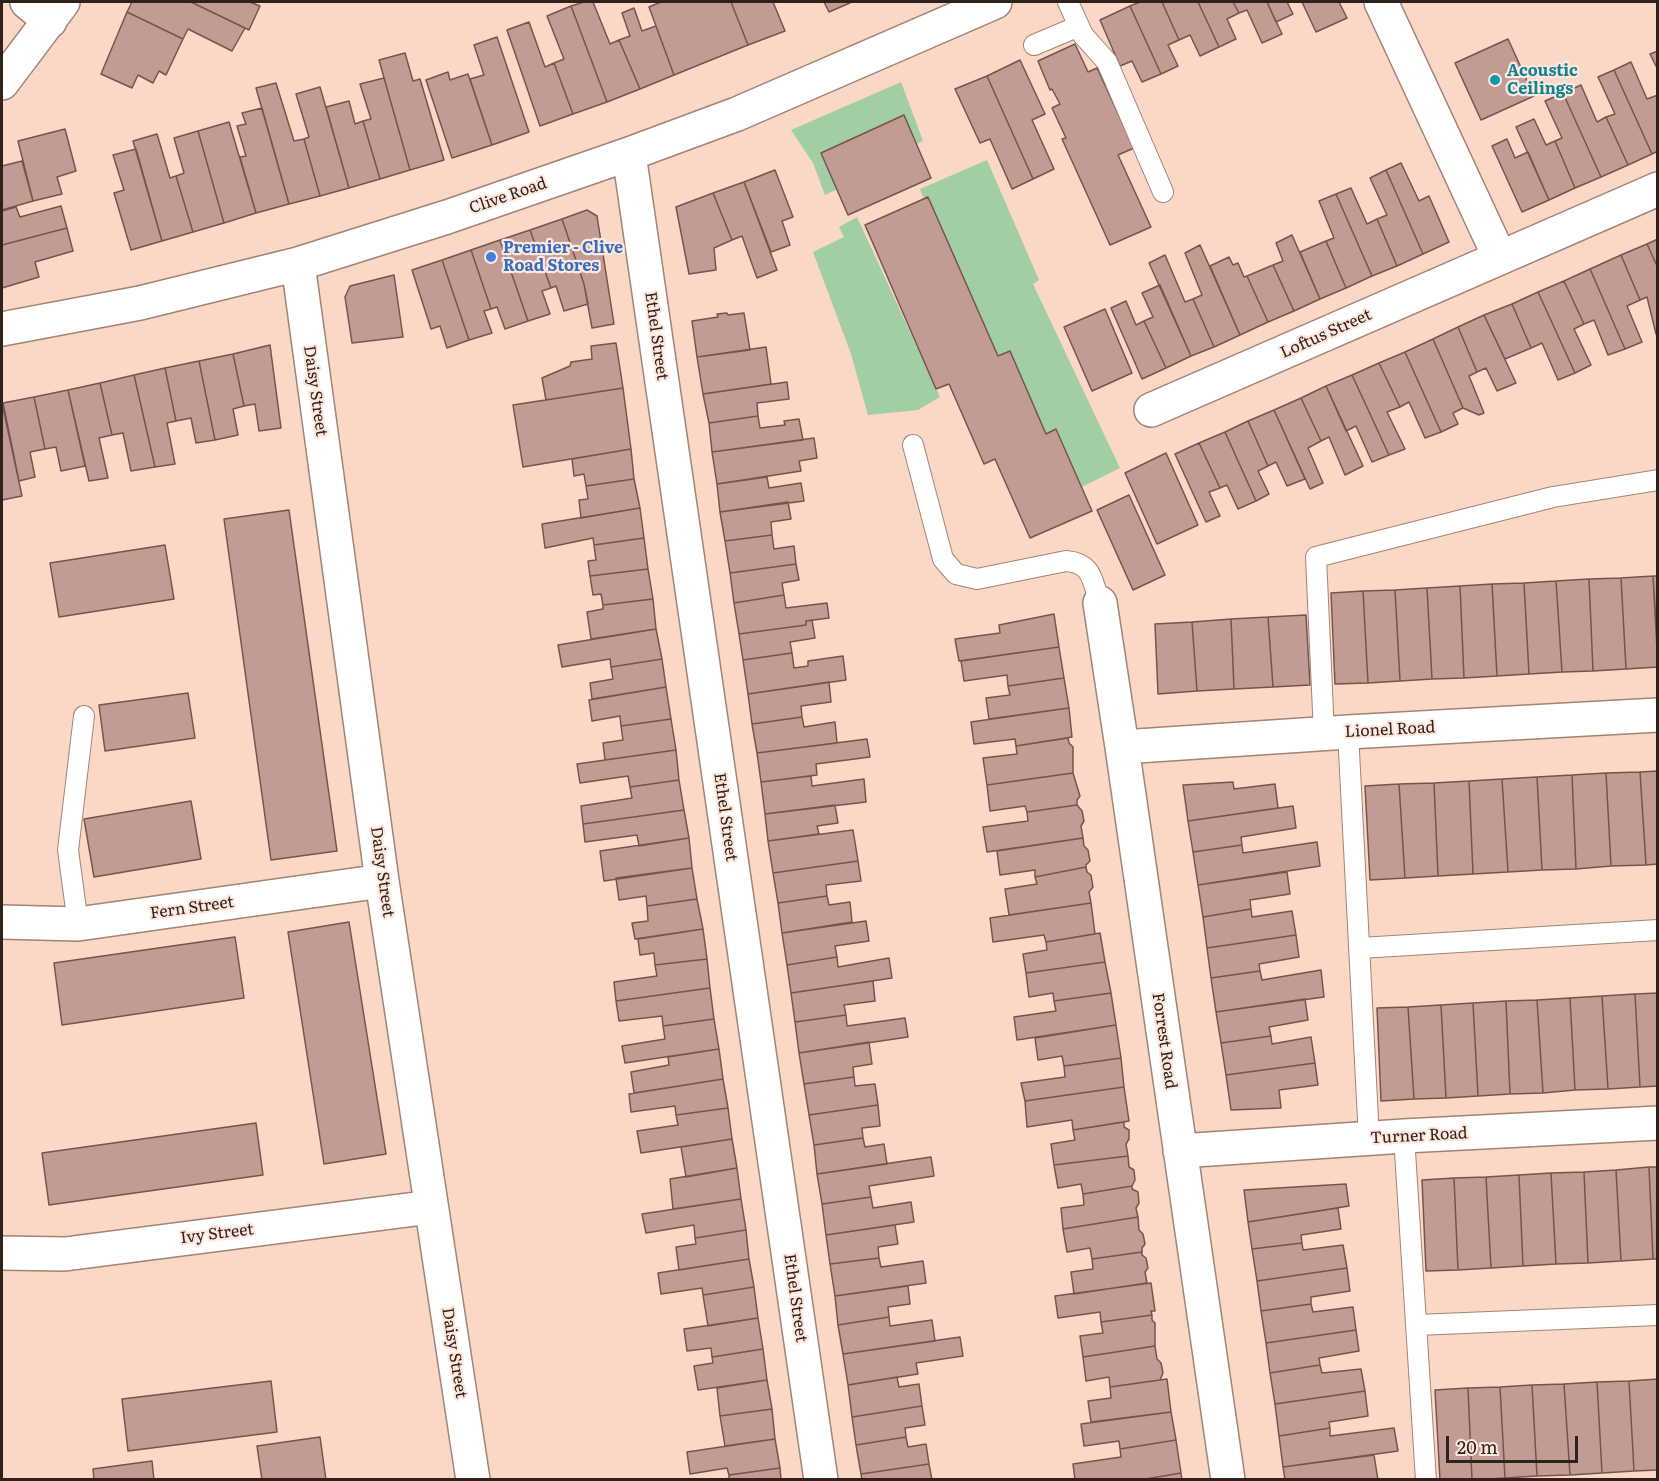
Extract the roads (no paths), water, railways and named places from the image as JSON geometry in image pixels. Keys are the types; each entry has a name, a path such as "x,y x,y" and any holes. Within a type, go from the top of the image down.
{"street":[{"name":"Clive Road","path":"2,329 140,303 298,264 447,217 737,114 996,2"},
{"path":"1381,2 1500,258"},
{"path":"2,83 47,8"},
{"name":"Ethel Street","path":"629,154 821,1479"},
{"name":"Loftus Street","path":"1152,410 1658,189"},
{"name":"Daisy Street","path":"298,264 382,881 473,1479"},
{"name":"Forrest Road","path":"1100,603 1228,1479"},
{"name":"Lionel Road","path":"1122,747 1658,716"},
{"name":"Fern Street","path":"2,922 78,924 382,881"},
{"name":"Turner Road","path":"1180,1151 1404,1136 1658,1124"},
{"name":"Ivy Street","path":"2,1253 65,1254 432,1207"}],"lane":[{"path":"1068,2 1083,35 1107,63 1163,192"},
{"path":"1034,45 1079,27"},
{"path":"913,445 943,559 956,574 977,579 1066,561 1079,562 1089,572 1100,603"},
{"path":"1369,1138 1360,948 1316,557 1553,497 1658,480"},
{"path":"78,924 68,850 84,716"},
{"path":"1360,948 1658,930"},
{"path":"1404,1136 1426,1479"},
{"path":"1417,1325 1658,1316"}],"place":[{"name":"Acoustic Ceilings","path":"1495,80"},
{"name":"Premier - Clive Road Stores","path":"491,257"}]}
